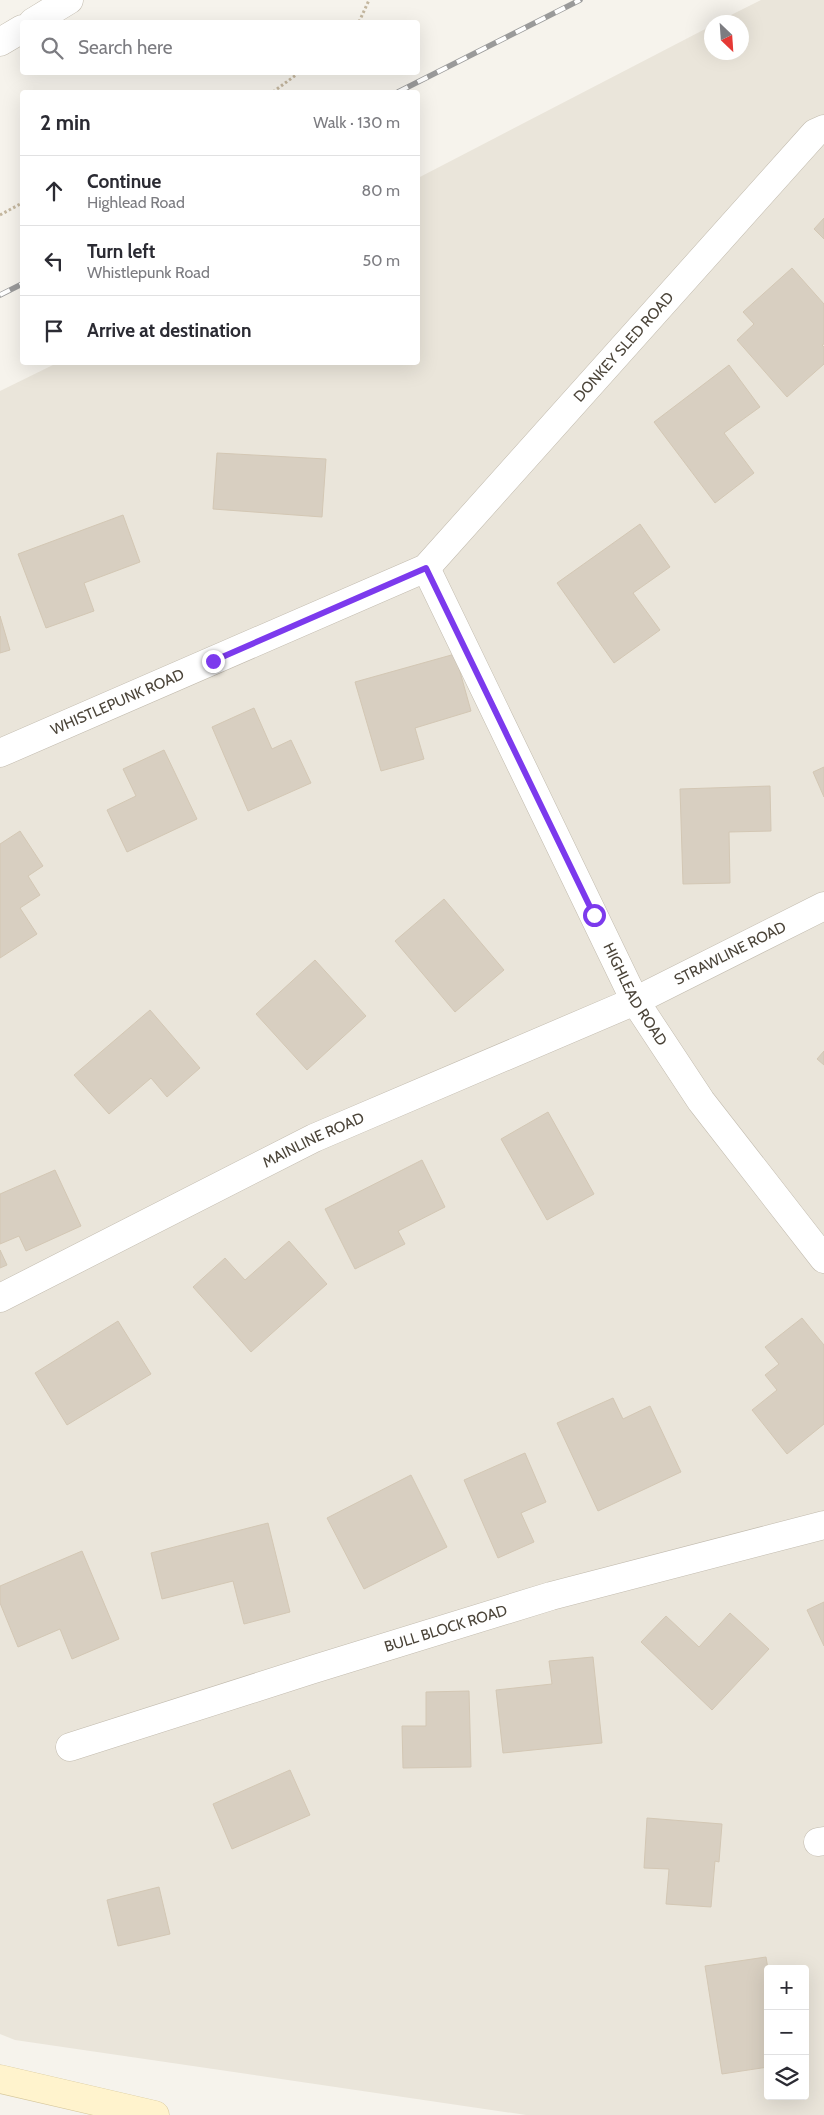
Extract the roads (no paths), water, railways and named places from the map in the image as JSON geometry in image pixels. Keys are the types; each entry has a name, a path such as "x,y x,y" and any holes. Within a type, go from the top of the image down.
{"street":[{"path":"36,20 69,0"},
{"path":"0,42 20,30"},
{"name":"DONKEY SLED ROAD","path":"426,568 816,133 824,129"},
{"name":"WHISTLEPUNK ROAD","path":"0,753 426,568"},
{"name":"HIGHLEAD ROAD","path":"426,568 635,1001 701,1101 824,1259"},
{"name":"STRAWLINE ROAD","path":"635,1001 824,906"},
{"name":"MAINLINE ROAD","path":"0,1298 314,1138 635,1001"},
{"name":"BULL BLOCK ROAD","path":"70,1748 311,1670 551,1596 824,1525"},
{"path":"0,2079 155,2115"}],"railway":[{"path":"402,90 580,0"},
{"path":"0,295 20,285"}]}
